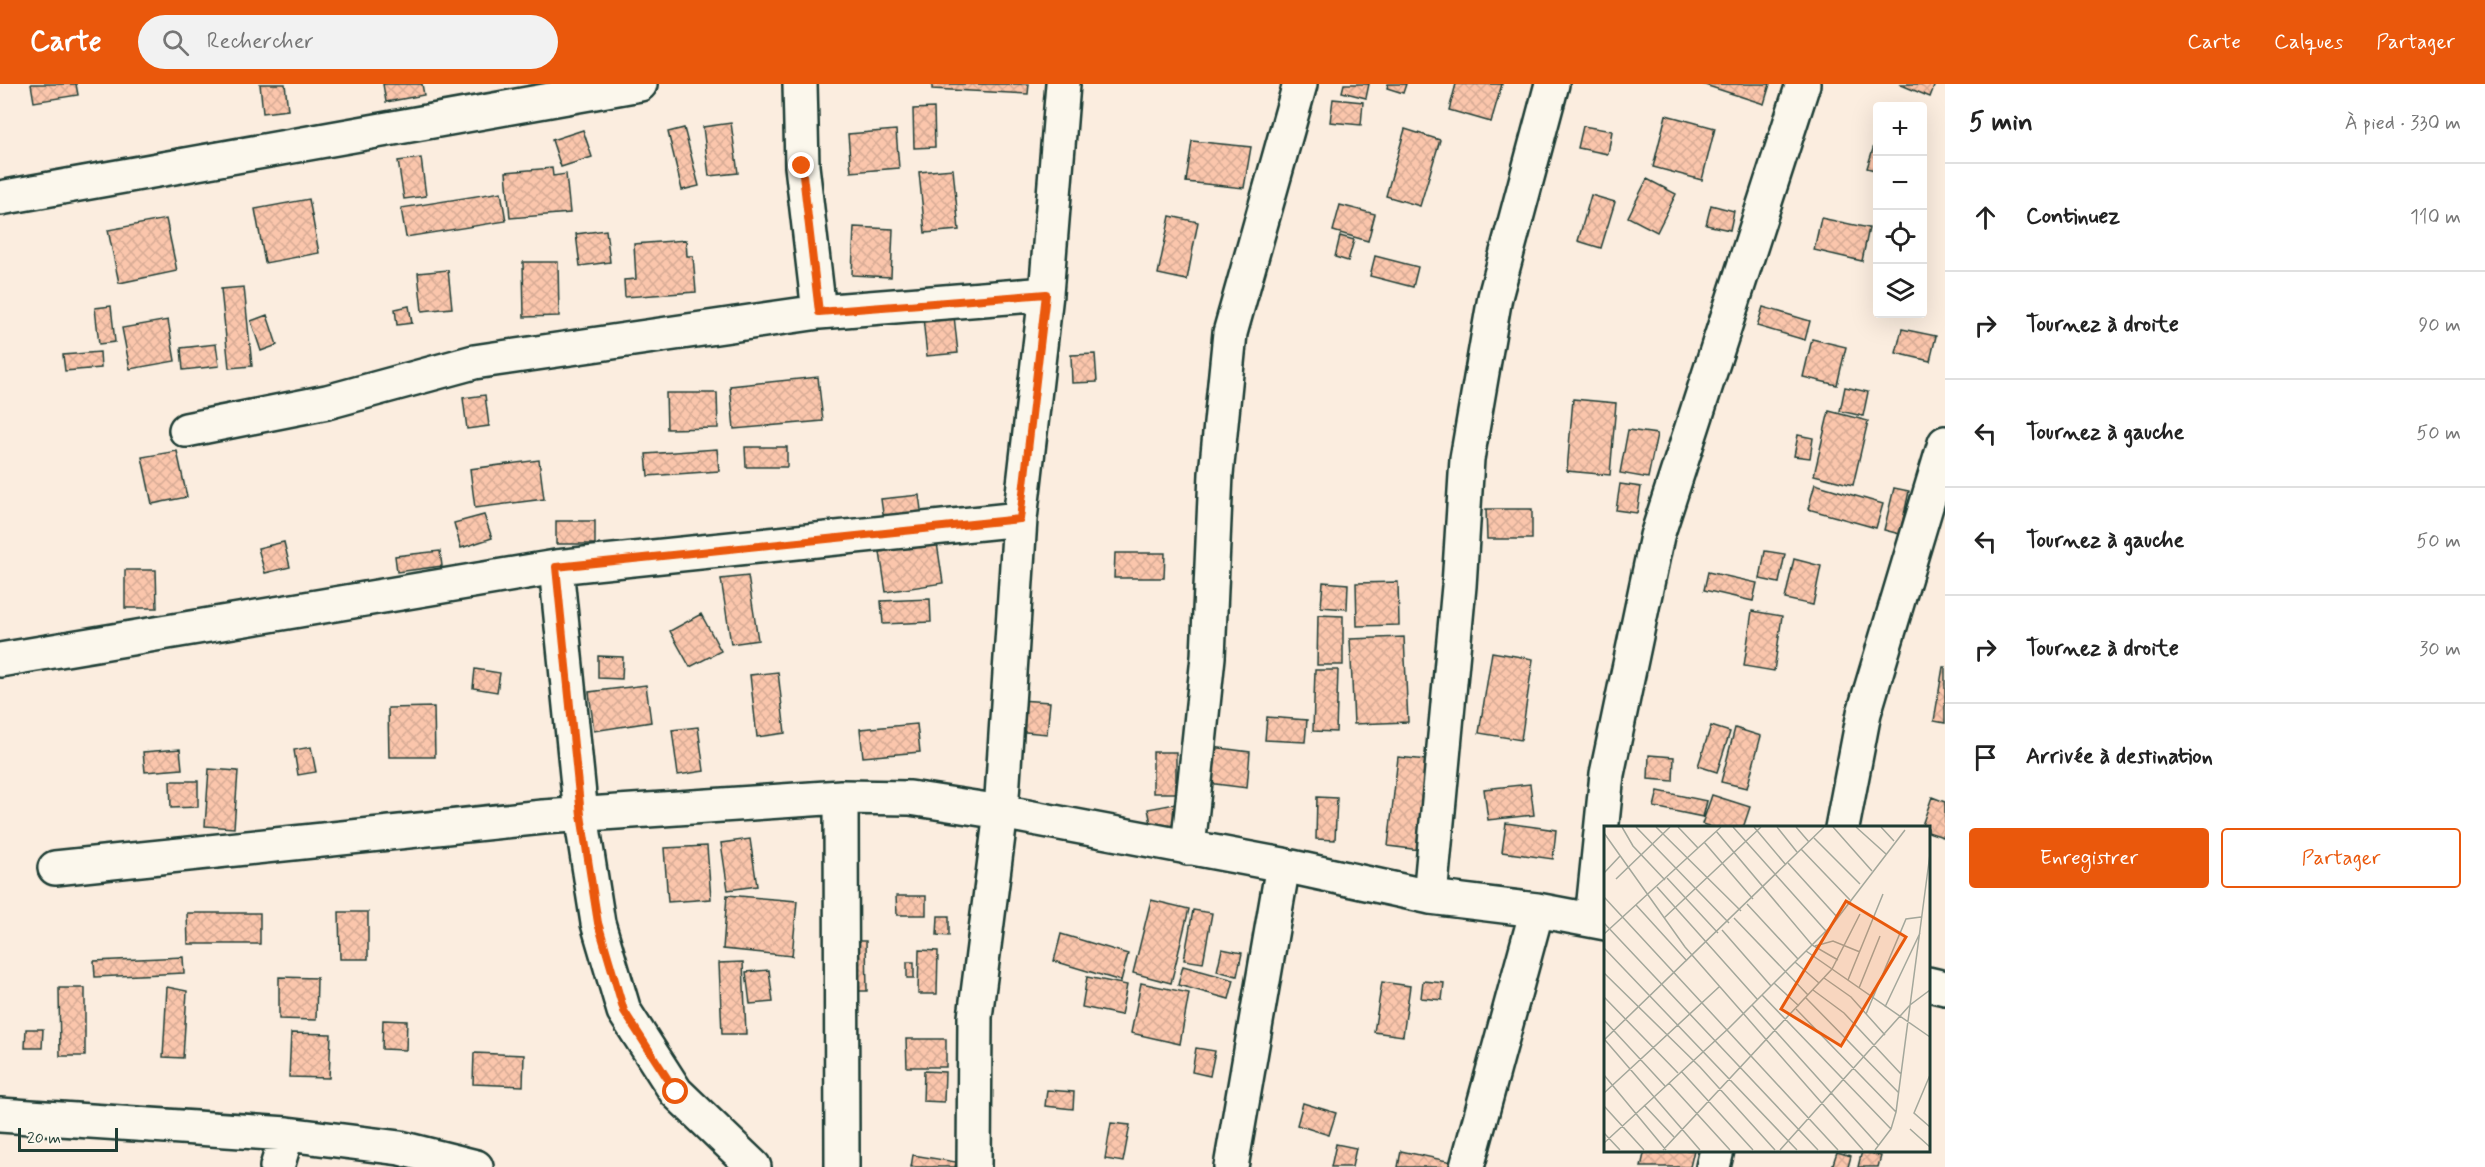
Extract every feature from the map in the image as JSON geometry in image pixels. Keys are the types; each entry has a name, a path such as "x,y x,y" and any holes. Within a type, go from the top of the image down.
{"street":[{"path":"0,198 640,84"},
{"path":"800,84 802,166 819,312"},
{"path":"974,1167 975,1017 1001,812 1020,519 1046,294 1063,84"},
{"path":"1188,848 1208,657 1216,474 1230,333 1300,84"},
{"path":"1430,897 1459,586 1467,459 1495,297 1552,84"},
{"path":"1604,826 1607,774 1657,536 1803,84"},
{"path":"186,430 327,402 474,362 819,312 1046,294"},
{"path":"1842,826 1864,712 1945,443"},
{"path":"0,660 556,567 1020,519"},
{"path":"556,567 581,815 598,923 624,1011 676,1092 754,1167"},
{"path":"55,868 581,815 840,797 910,798 1001,812 1283,865 1430,897 1538,910 1599,921 1604,829"},
{"path":"840,797 842,1167"},
{"path":"1232,1167 1283,865"},
{"path":"1467,1167 1538,910"},
{"path":"1930,984 1945,987"},
{"path":"0,1115 287,1134 400,1148 476,1167"},
{"path":"277,1167 287,1134"},
{"path":"1713,1167 1717,1152"}],"building":[{"path":"31,84 76,84 78,95 34,102"},
{"path":"260,84 285,84 288,110 263,113"},
{"path":"383,84 422,84 424,95 386,102"},
{"path":"932,84 1029,84 1028,94 932,89"},
{"path":"1344,84 1369,84 1366,98 1342,92"},
{"path":"1388,84 1406,84 1403,93 1387,88"},
{"path":"1456,84 1502,84 1491,122 1449,110"},
{"path":"1702,84 1770,84 1764,104"},
{"path":"1899,84 1935,84 1930,97"},
{"path":"1333,99 1363,102 1361,125 1330,122"},
{"path":"934,108 935,147 914,148 913,109"},
{"path":"1666,115 1715,128 1702,180 1653,167"},
{"path":"731,123 738,173 709,176 703,127"},
{"path":"1583,126 1612,131 1608,154 1578,148"},
{"path":"684,128 699,186 682,190 668,132"},
{"path":"1405,129 1440,140 1420,206 1386,196"},
{"path":"583,130 592,157 561,167 552,140"},
{"path":"896,130 899,168 851,172 848,134"},
{"path":"1192,141 1251,147 1244,188 1186,182"},
{"path":"1873,149 1873,170 1867,168"},
{"path":"421,158 426,196 404,199 398,161"},
{"path":"552,168 553,176 566,174 570,213 510,218 506,172"},
{"path":"953,169 959,230 925,233 919,172"},
{"path":"1647,179 1676,194 1657,232 1628,217"},
{"path":"501,192 506,221 406,237 401,208"},
{"path":"1591,195 1615,202 1601,248 1578,241"},
{"path":"309,199 319,253 265,263 255,209"},
{"path":"1340,205 1375,214 1368,241 1333,231"},
{"path":"1711,205 1734,211 1730,230 1706,225"},
{"path":"1170,216 1198,222 1187,280 1158,274"},
{"path":"1821,218 1869,228 1862,261 1814,250"},
{"path":"166,219 177,271 119,283 108,230"},
{"path":"854,227 893,229 891,277 852,275"},
{"path":"606,230 610,262 580,266 576,234"},
{"path":"1340,236 1354,240 1348,261 1335,257"},
{"path":"686,240 687,256 693,256 696,292 625,297 624,280 636,279 634,244"},
{"path":"1375,256 1418,267 1413,287 1370,276"},
{"path":"523,262 558,262 559,316 524,317"},
{"path":"448,270 452,308 422,311 418,273"},
{"path":"244,287 252,366 229,368 221,289"},
{"path":"111,306 115,342 99,344 95,308"},
{"path":"409,306 412,323 397,325 395,309"},
{"path":"1763,307 1810,321 1805,340 1757,326"},
{"path":"267,315 277,345 261,351 251,321"},
{"path":"954,316 958,353 927,356 923,318"},
{"path":"168,320 175,361 130,369 122,328"},
{"path":"1902,329 1936,336 1930,361 1896,353"},
{"path":"1812,339 1846,347 1837,385 1803,377"},
{"path":"216,344 219,366 183,370 181,348"},
{"path":"100,352 101,368 65,371 63,355"},
{"path":"1095,354 1097,382 1072,383 1071,355"},
{"path":"818,377 823,421 734,429 730,386"},
{"path":"1845,387 1868,392 1863,416 1840,411"},
{"path":"666,393 717,393 718,428 667,429"},
{"path":"485,395 489,426 467,429 463,398"},
{"path":"1573,399 1616,403 1610,475 1567,471"},
{"path":"1829,411 1868,421 1853,485 1814,475"},
{"path":"1628,430 1657,434 1648,478 1620,473"},
{"path":"1798,435 1813,438 1810,458 1794,456"},
{"path":"745,447 787,447 787,467 746,467"},
{"path":"717,449 719,471 648,476 646,454"},
{"path":"177,451 187,497 152,504 142,457"},
{"path":"539,460 544,499 475,508 470,469"},
{"path":"1620,484 1641,487 1637,513 1616,510"},
{"path":"1815,484 1883,504 1876,528 1808,509"},
{"path":"1894,488 1909,491 1900,534 1884,530"},
{"path":"919,495 922,517 884,521 881,499"},
{"path":"1486,509 1532,509 1532,539 1487,539"},
{"path":"484,515 492,538 461,548 454,523"},
{"path":"556,521 595,521 595,544 556,544"},
{"path":"284,542 290,567 265,573 258,548"},
{"path":"937,543 943,583 886,592 880,552"},
{"path":"440,551 442,566 397,572 395,556"},
{"path":"1765,551 1785,554 1779,583 1760,579"},
{"path":"1115,553 1165,553 1164,578 1114,578"},
{"path":"1794,559 1821,566 1813,605 1785,599"},
{"path":"125,570 156,570 157,608 125,608"},
{"path":"1708,572 1757,583 1753,601 1704,590"},
{"path":"748,576 758,640 731,644 721,579"},
{"path":"1323,582 1348,584 1347,609 1321,607"},
{"path":"1398,582 1399,625 1357,626 1356,583"},
{"path":"930,599 931,622 883,624 881,601"},
{"path":"1752,611 1782,616 1774,671 1744,666"},
{"path":"701,614 721,651 690,667 670,631"},
{"path":"1318,615 1343,616 1343,665 1317,665"},
{"path":"1404,637 1408,722 1354,724 1350,639"},
{"path":"1492,652 1533,659 1521,740 1479,733"},
{"path":"598,656 623,657 622,679 598,678"},
{"path":"1943,667 1945,667 1945,723 1934,721"},
{"path":"475,669 500,673 497,692 473,688"},
{"path":"1315,670 1338,670 1336,732 1313,731"},
{"path":"778,672 785,733 757,737 750,675"},
{"path":"646,685 651,722 594,731 589,692"},
{"path":"1018,700 1050,702 1047,734 1015,731"},
{"path":"434,707 435,757 389,757 388,708"},
{"path":"1267,717 1307,720 1305,742 1265,740"},
{"path":"917,724 920,752 863,757 860,729"},
{"path":"1711,726 1730,732 1717,772 1698,766"},
{"path":"698,727 704,771 678,775 672,730"},
{"path":"1735,728 1761,736 1747,788 1721,782"},
{"path":"311,747 316,772 298,775 294,750"},
{"path":"1212,747 1250,752 1247,788 1208,783"},
{"path":"180,749 182,769 145,772 143,752"},
{"path":"1153,752 1176,752 1176,793 1153,793"},
{"path":"1649,755 1674,757 1673,781 1648,779"},
{"path":"1398,757 1446,762 1436,852 1388,846"},
{"path":"209,769 238,771 234,828 205,826"},
{"path":"170,781 198,781 198,807 171,808"},
{"path":"1530,784 1534,815 1488,820 1484,789"},
{"path":"1658,791 1707,801 1703,817 1654,807"},
{"path":"1712,795 1750,807 1744,826 1702,824"},
{"path":"1317,797 1337,798 1335,840 1316,839"},
{"path":"1932,797 1945,802 1943,837 1930,833 1930,826 1922,826"},
{"path":"1180,803 1188,841 1156,848 1148,809"},
{"path":"1506,823 1556,830 1553,859 1502,852"},
{"path":"750,839 757,886 728,890 721,843"},
{"path":"707,846 711,899 668,902 664,848"},
{"path":"727,895 797,901 792,956 723,949"},
{"path":"896,896 926,896 926,915 897,915"},
{"path":"1151,900 1189,909 1171,983 1133,973"},
{"path":"1193,910 1212,913 1203,963 1184,960"},
{"path":"339,912 368,912 368,959 340,959"},
{"path":"187,913 260,913 260,944 188,944"},
{"path":"938,916 949,916 949,936 937,935"},
{"path":"1061,934 1128,954 1121,981 1054,961"},
{"path":"844,941 866,941 867,991 845,991"},
{"path":"1222,949 1242,953 1237,976 1217,971"},
{"path":"919,950 938,951 937,994 918,994"},
{"path":"183,957 184,973 95,977 94,961"},
{"path":"743,962 746,1034 722,1034 719,963"},
{"path":"907,962 914,962 914,978 907,978"},
{"path":"1183,966 1234,980 1229,999 1178,985"},
{"path":"769,970 773,1002 750,1004 746,972"},
{"path":"279,977 317,978 316,1020 279,1019"},
{"path":"1087,977 1127,985 1121,1015 1082,1007"},
{"path":"1423,981 1444,983 1442,1000 1421,998"},
{"path":"1382,982 1410,986 1403,1036 1374,1032"},
{"path":"1141,983 1189,993 1180,1044 1131,1033"},
{"path":"167,987 187,991 183,1058 163,1057"},
{"path":"59,988 85,988 85,1056 60,1056"},
{"path":"383,1020 407,1021 406,1050 382,1049"},
{"path":"26,1029 43,1029 42,1048 25,1048"},
{"path":"291,1033 331,1034 329,1078 289,1077"},
{"path":"906,1039 946,1039 946,1067 907,1067"},
{"path":"1196,1048 1215,1051 1210,1076 1192,1072"},
{"path":"474,1053 524,1055 523,1086 473,1084"},
{"path":"924,1071 945,1072 944,1102 923,1101"},
{"path":"1047,1090 1074,1092 1073,1109 1045,1106"},
{"path":"1303,1103 1336,1113 1329,1135 1297,1125"},
{"path":"1111,1123 1130,1125 1123,1162 1105,1159"},
{"path":"1336,1144 1356,1148 1352,1167 1331,1167"},
{"path":"1401,1151 1452,1162 1451,1167 1398,1167"},
{"path":"1645,1152 1694,1152 1690,1167 1641,1167"},
{"path":"1837,1152 1851,1156 1848,1167 1832,1167"},
{"path":"1862,1152 1881,1156 1878,1167 1858,1167"},
{"path":"913,1155 956,1162 955,1167 911,1167"}],"route":[{"path":"676,1092 624,1011 598,923 581,815 556,567 1020,519 1046,294 819,312 802,166"}]}
